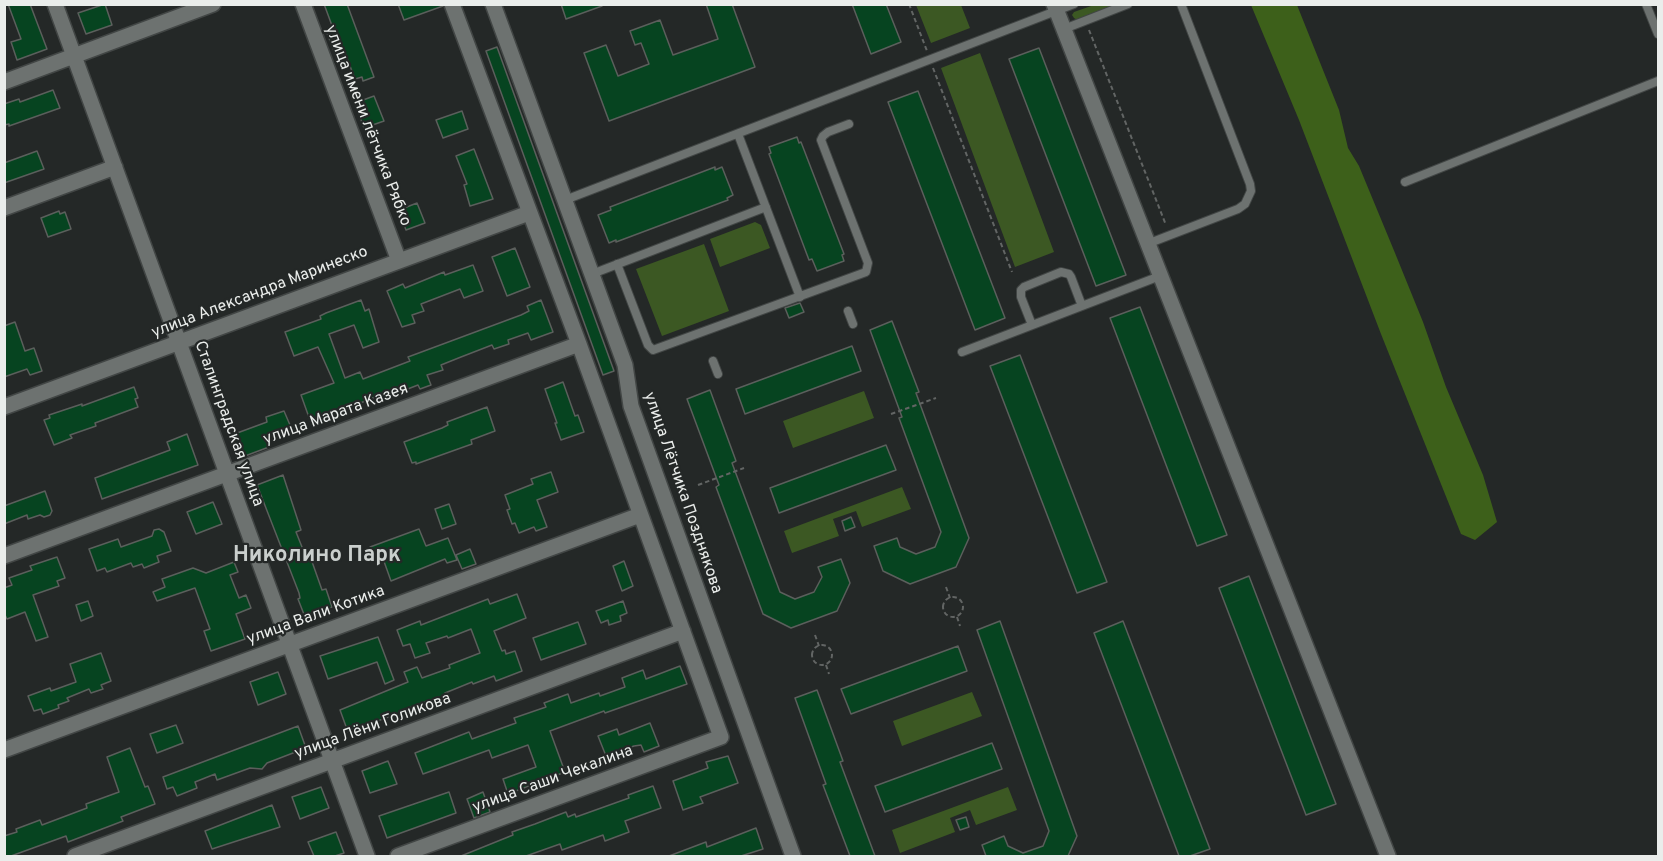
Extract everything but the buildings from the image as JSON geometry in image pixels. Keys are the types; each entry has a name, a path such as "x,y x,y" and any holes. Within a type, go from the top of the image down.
{"street":[{"name":"Сталинградская улица","path":"55,4 331,761 368,856"},
{"path":"4,82 213,4"},
{"name":"улица имени лётчика Рябко","path":"303,4 399,261"},
{"path":"452,4 683,631"},
{"name":"улица Лётчика Позднякова","path":"493,4 625,365 631,406 793,856"},
{"path":"1055,8 1388,856"},
{"path":"4,208 115,167"},
{"name":"улица Александра Маринеско","path":"4,407 529,213"},
{"name":"улица Марата Казея","path":"4,556 579,344"},
{"name":"улица Вали Котика","path":"4,750 640,515"},
{"name":"улица Саши Чекалина","path":"398,856 721,737 683,631"},
{"name":"улица Лёни Голикова","path":"75,856 683,631"}],"lane":[{"path":"565,200 930,60 1055,8 1074,4"},
{"path":"1064,29 1128,4"},
{"path":"1147,244 1238,209 1245,204 1251,191 1251,184 1181,4"},
{"path":"1646,4 1659,34"},
{"path":"1405,182 1659,81"},
{"path":"617,264 648,345 653,350 861,274 868,268 821,140 828,132 849,124"},
{"path":"738,134 800,297"},
{"path":"592,274 766,207"},
{"path":"1032,325 1021,297 1021,290 1061,272 1071,277 1082,306"},
{"path":"962,352 1160,276"},
{"path":"848,311 853,324"},
{"path":"713,361 718,374"}],"path":[{"path":"909,4 1012,273"},
{"path":"1089,30 1166,226"},
{"path":"891,414 936,398"},
{"path":"698,485 744,468"},
{"path":"946,586 950,598"},
{"path":"954,597 962,602 963,610 957,617 945,613 944,604 950,598 954,597"},
{"path":"957,617 960,626"},
{"path":"815,635 819,646"},
{"path":"819,646 827,647 832,654 825,665 814,661 813,652 819,646"},
{"path":"825,665 829,674"}],"green space":[{"path":"916,5 961,5 970,28 931,43"},
{"path":"1094,5 1117,5 1077,20 1072,15 1074,12"},
{"path":"1251,5 1297,5 1339,110 1348,148 1359,166 1395,253 1446,387 1483,475 1497,522 1475,540 1461,534 1299,120"},
{"path":"980,53 1054,252 1015,267 941,68"},
{"path":"755,222 761,225 770,248 720,267 710,239"},
{"path":"704,244 729,311 662,336 636,269"},
{"path":"864,391 874,418 793,448 783,421"},
{"path":"902,487 911,509 862,527 856,511 833,519 839,536 792,553 784,531"},
{"path":"972,692 982,716 902,746 893,721"},
{"path":"1008,787 1017,810 976,825 970,810 950,818 955,832 900,853 892,830"}],"district":[{"name":"Николино Парк","path":"317,557"}]}
